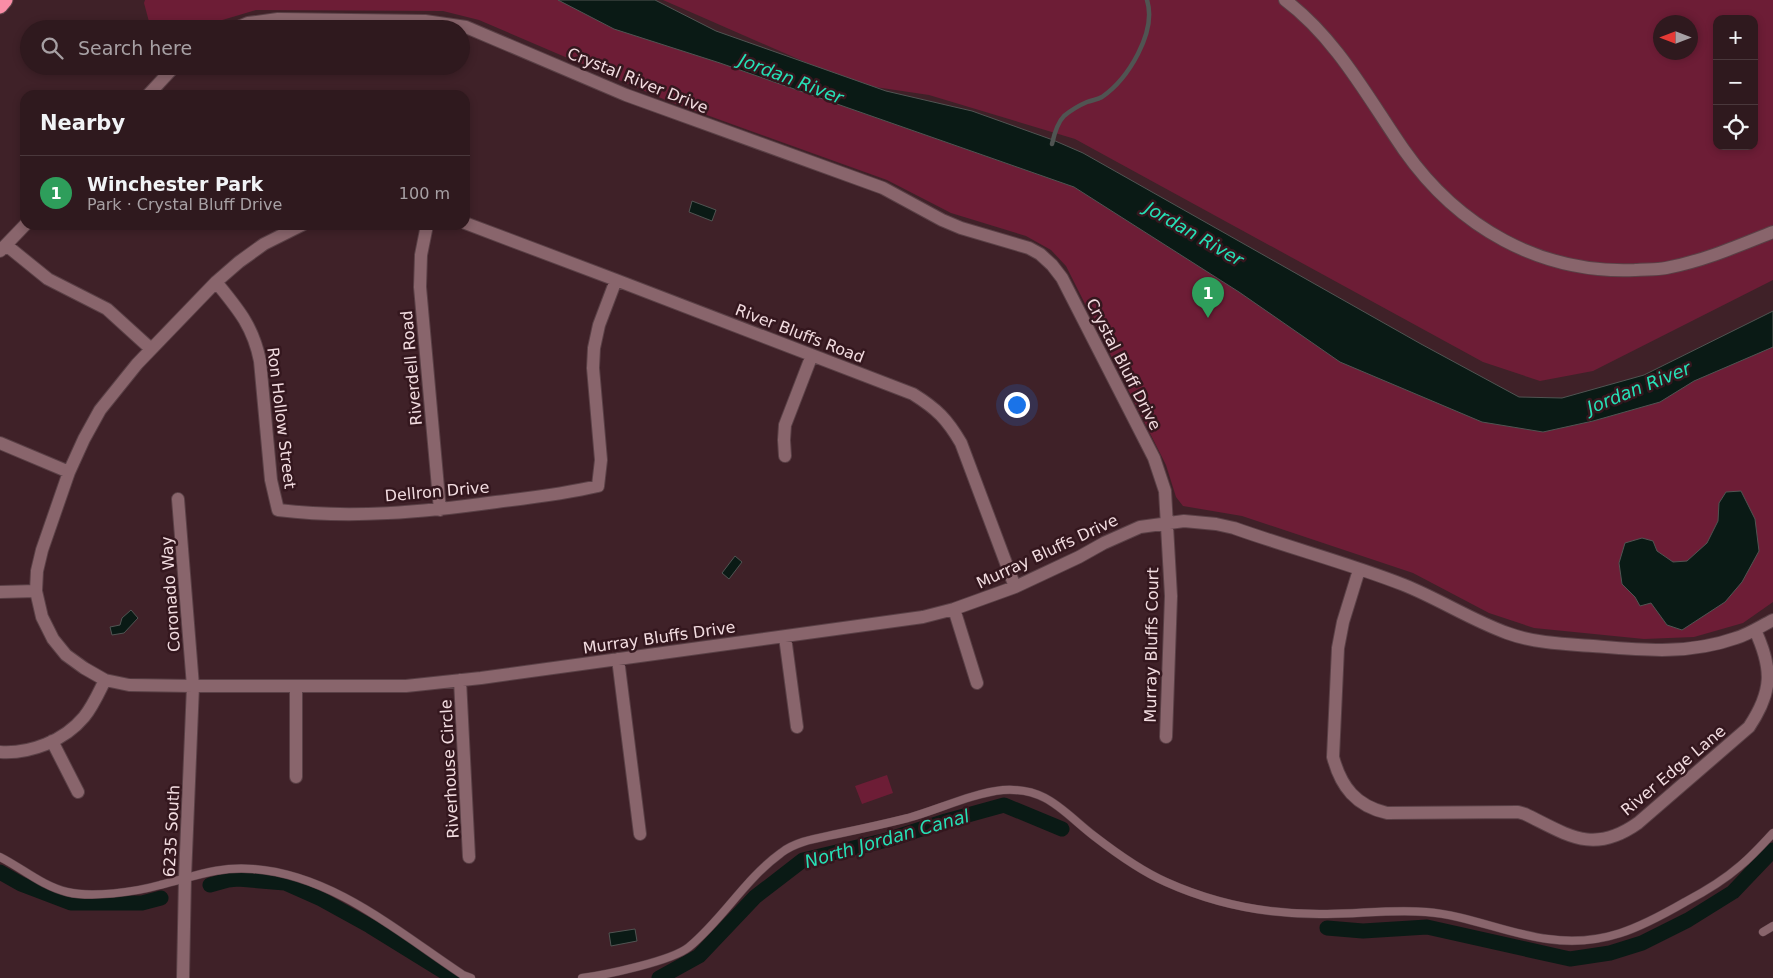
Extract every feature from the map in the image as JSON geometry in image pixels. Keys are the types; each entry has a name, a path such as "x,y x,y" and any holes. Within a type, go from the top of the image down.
{"highway":[{"path":"0,6 5,0"}],"street":[{"path":"1285,0 1330,44 1362,84 1405,151 1441,195 1477,224 1516,248 1575,267 1620,271 1664,269 1728,251 1773,232"},
{"name":"Crystal River Drive","path":"280,20 425,20"},
{"name":"Crystal River Drive","path":"470,29 626,95 883,188 928,213 961,228 1016,244"},
{"path":"153,90 167,75"},
{"name":"River Bluffs Road","path":"470,225 913,394 933,407 950,424 962,443 1015,587"},
{"path":"20,229 3,248 59,286 106,308 150,349"},
{"path":"0,752 25,751 52,741 83,718 105,680 66,655 53,638 42,617 36,591 37,571 42,550 69,472 100,410 150,349 216,282 264,244 292,230"},
{"name":"Riverdell Road","path":"426,230 421,255 420,287 440,510"},
{"name":"Crystal Bluff Drive","path":"1016,244 1040,254 1062,278 1154,458 1165,491 1166,523"},
{"name":"Dellron Drive","path":"278,510 304,513 418,512 571,492 598,486 601,460 593,368 594,348 599,325 616,280"},
{"name":"Ron Hollow Street","path":"216,282 243,316 252,331 257,346 271,480 278,510"},
{"path":"785,456 785,425 812,355"},
{"path":"0,443 69,472"},
{"name":"Coronado Way","path":"178,499 193,686"},
{"name":"Murray Bluffs Drive","path":"105,680 129,684 193,686 406,686 900,621 954,609 1015,587 1131,530 1184,520 1216,524 1359,570 1405,586 1483,624 1537,641 1656,651 1680,650 1719,644 1755,630 1773,620"},
{"name":"Murray Bluffs Court","path":"1166,523 1171,596 1166,737"},
{"name":"River Edge Lane","path":"1359,570 1339,636 1333,757 1337,773 1346,788 1357,800 1371,808 1387,813 1518,812 1568,836 1580,839 1602,839 1622,833 1638,823 1749,727 1756,718 1767,695 1770,675 1765,652 1755,630"},
{"path":"0,592 36,591"},
{"path":"954,609 977,683"},
{"path":"785,636 797,727"},
{"path":"618,659 640,834"},
{"name":"Riverhouse Circle","path":"460,680 469,857"},
{"name":"6235 South","path":"183,978 193,686"},
{"path":"296,686 296,777"},
{"path":"52,741 78,792"}],"lane":[{"path":"582,978 649,963 687,950 783,850 804,842 894,821 983,794 1004,790 1045,796 1060,806 1094,836 1136,865 1161,880 1214,900 1263,911 1296,914 1424,912 1470,920 1545,939 1567,941 1604,938 1647,924 1697,896 1737,869 1773,833"},
{"path":"0,856 48,886 67,892 88,895 160,886 185,877 217,870 252,869 270,871 312,883 356,904 394,926 463,975 471,978"},
{"path":"1763,932 1773,926"}],"shaded area":[{"path":"145,0 609,0 987,146 1554,416 1773,331 1773,602 1743,623 1694,637 1644,639 1534,628 1489,613 1413,573 1242,516 1183,506 1176,497 1166,465 1066,266 1051,250 1026,236 951,213 887,180 668,101 479,20 443,11 256,10 222,20 149,20 144,3"},
{"path":"663,0 1773,0 1773,280 1593,371 1540,381 1483,362 1075,139 929,95 855,84"},
{"path":"887,775 893,793 862,804 855,786"}],"water":[{"name":"Jordan River","path":"558,0 655,0 716,31 886,91 972,111 1053,140 1083,153 1421,344 1519,397 1562,398 1644,375 1773,311 1773,347 1694,381 1660,402 1593,421 1543,432 1482,422 1340,362 1239,292 1074,187 720,63 614,29"},
{"path":"692,201 716,210 712,221 689,212"},
{"path":"1741,491 1755,519 1759,551 1742,582 1725,602 1682,630 1667,625 1651,603 1640,606 1635,597 1622,584 1619,563 1625,543 1642,538 1653,541 1657,551 1673,562 1687,561 1707,543 1718,521 1719,503 1726,492"},
{"path":"735,556 742,562 729,579 722,573"},
{"path":"131,610 138,618 124,633 112,635 110,627 120,625 122,618"},
{"path":"635,929 637,941 611,946 609,933"}],"waterway":[{"path":"1052,144 1055,133 1064,116 1084,103 1102,97 1112,89 1130,67 1138,54 1148,26 1147,0"},
{"name":"North Jordan Canal","path":"659,978 699,956 755,897 803,860 887,840 1004,805 1062,829"},
{"name":"North Jordan Canal","path":"1327,928 1363,931 1427,927 1570,959 1610,953 1642,943 1688,920 1733,892 1773,850"},
{"name":"North Jordan Canal","path":"0,872 21,884 71,903 142,903 161,898"},
{"name":"North Jordan Canal","path":"210,885 238,879 285,883 321,899 370,926 454,978"}],"place":[{"name":"Winchester Park","path":"1208,318"}]}
